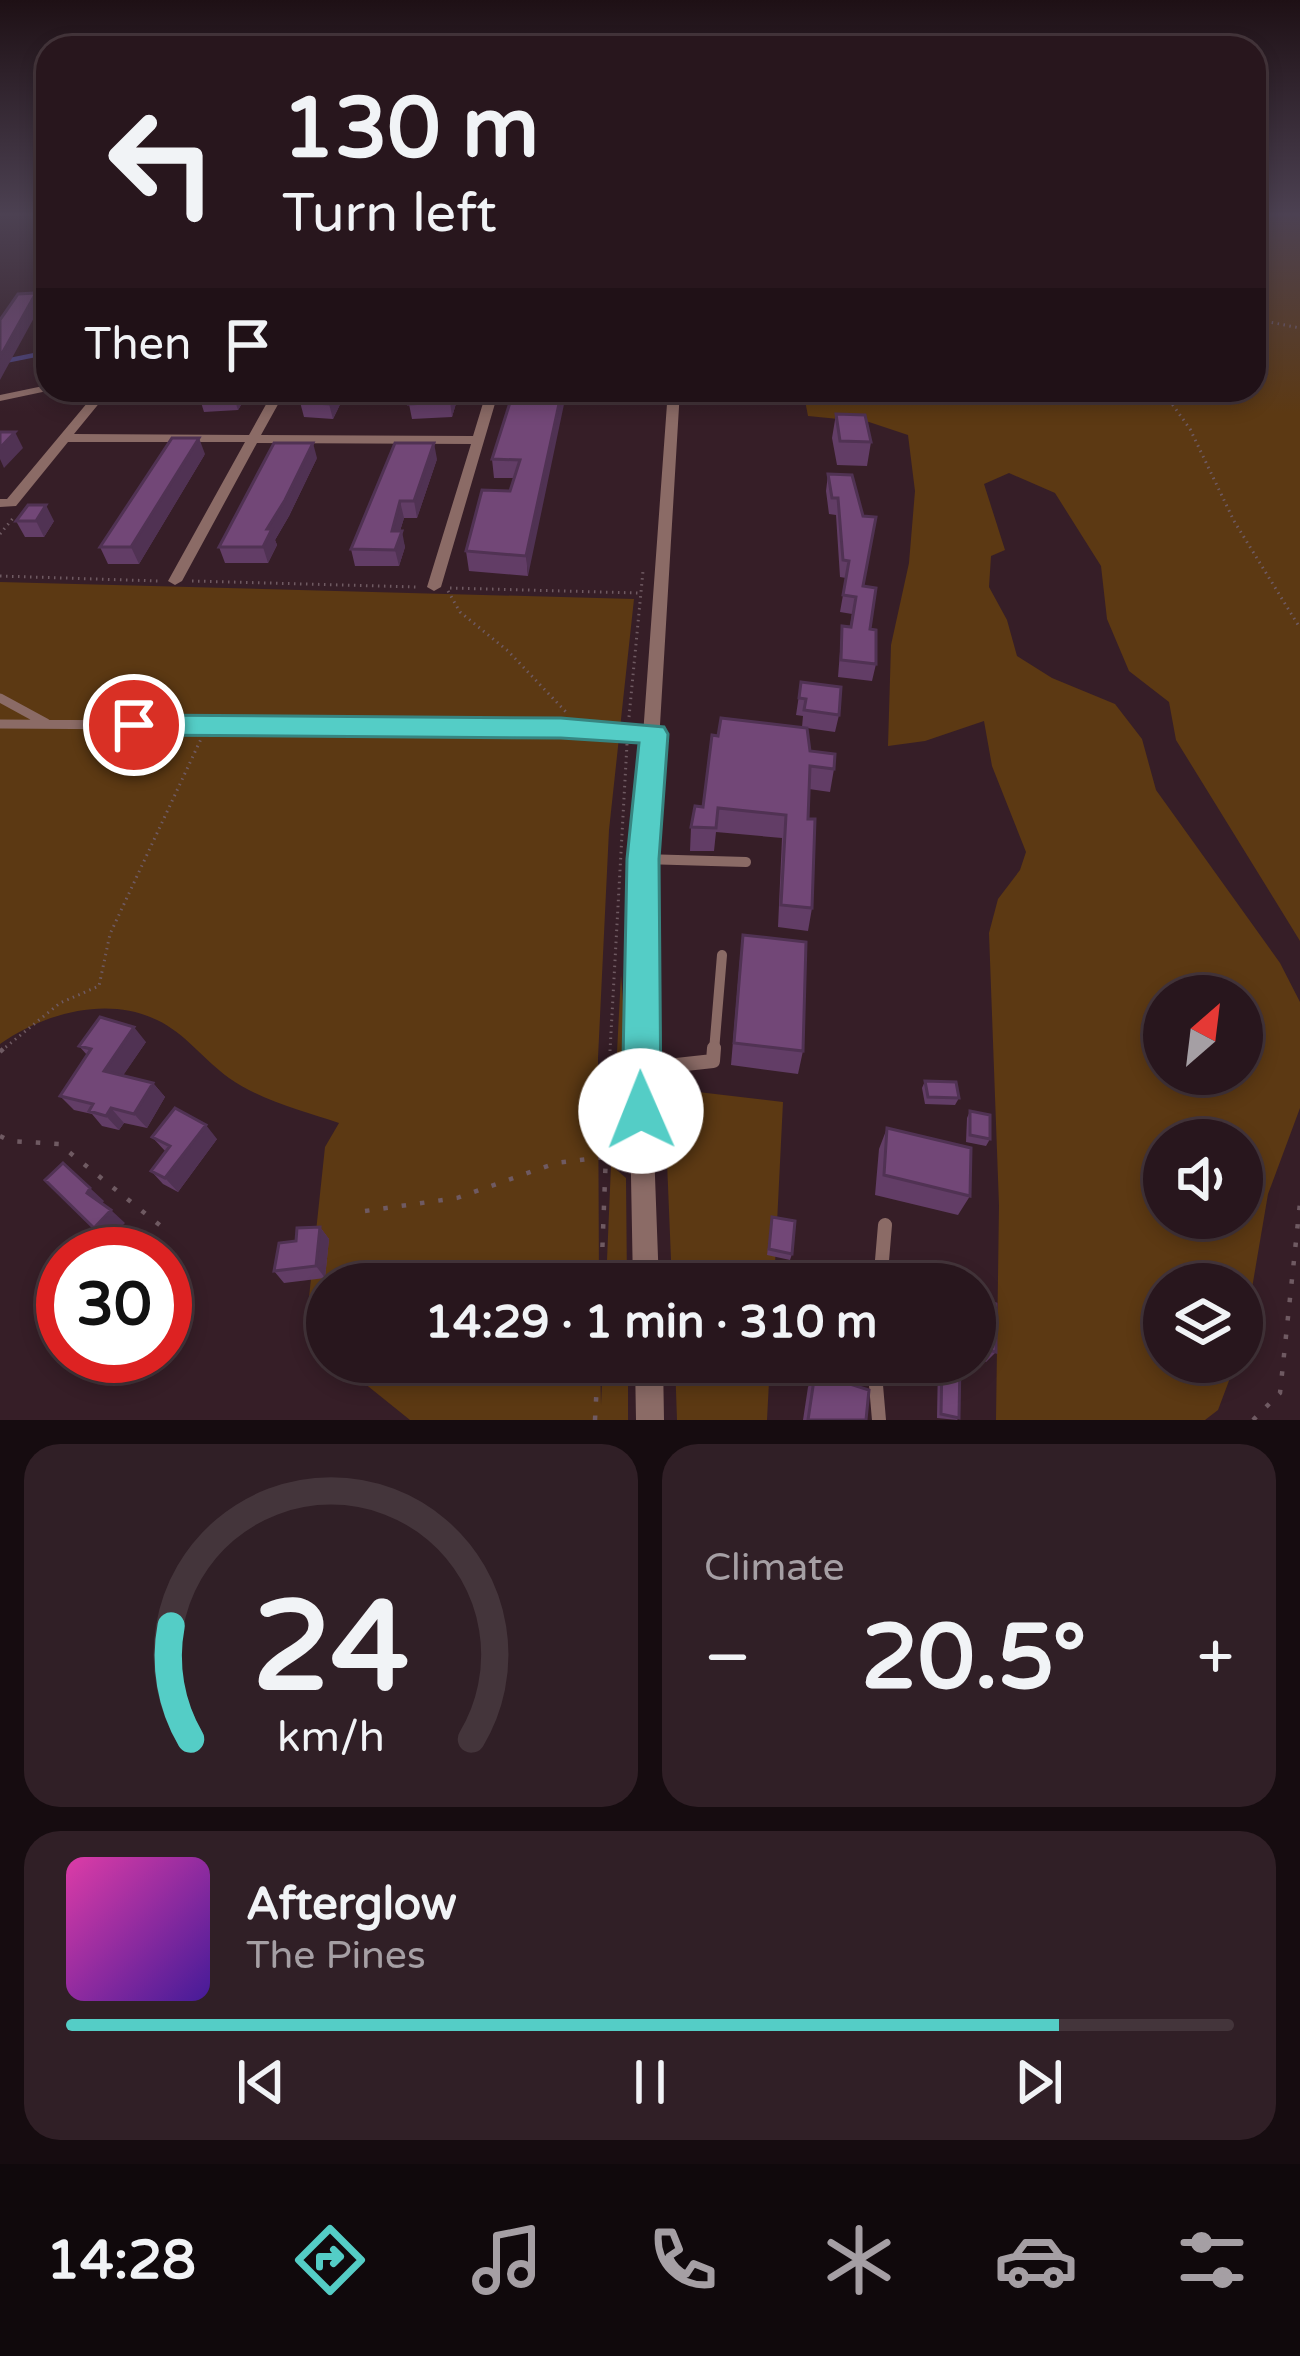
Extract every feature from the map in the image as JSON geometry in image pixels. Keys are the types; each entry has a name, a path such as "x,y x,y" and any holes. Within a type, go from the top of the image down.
{"street":[{"path":"0,398 36,390"},
{"path":"0,502 10,503 94,402"},
{"path":"175,581 273,402"},
{"path":"440,587 489,402"},
{"path":"645,1263 640,1069 643,859 673,402"},
{"path":"65,438 478,440"},
{"path":"649,1383 650,1420"}],"lane":[{"path":"0,698 51,725"},
{"path":"0,724 654,734"},
{"path":"643,859 746,862"},
{"path":"640,1069 713,1061 722,955"},
{"path":"882,1263 885,1225"},
{"path":"876,1383 879,1420"}],"path":[{"path":"1266,322 1300,328"},
{"path":"1171,402 1190,429 1234,521 1300,628"},
{"path":"602,1263 616,880 646,554"},
{"path":"0,576 640,593"},
{"path":"440,587 460,612 508,651 585,730"},
{"path":"0,1052 60,1003 99,986 110,934 207,725"},
{"path":"0,1136 10,1142 59,1144 162,1227"},
{"path":"365,1211 457,1198 556,1163 605,1157"},
{"path":"1252,1420 1280,1393 1300,1202"},
{"path":"595,1420 597,1383"}],"shaded area":[{"path":"1266,280 1300,280 1300,941 1176,740 1169,702 1129,671 1107,619 1101,566 1055,493 1009,473 984,484 1005,550 991,556 989,587 1007,620 1017,656 1052,678 1115,704 1142,739 1156,790 1280,963 1300,1002 1300,1108 1268,1194 1263,1223 1263,1119 1143,1119 1143,1239 1260,1239 1256,1263 1143,1263 1143,1383 1228,1383 1218,1410 1205,1420 996,1420 999,1205 989,933 998,899 1020,870 1026,852 992,766 984,721 925,741 888,746 891,645 909,563 915,491 908,435 869,422 808,416 805,402 1266,402"},
{"path":"0,582 634,599 609,830 598,1058 599,1263 313,1263 325,1147 339,1123 241,1086 177,1032 137,1013 76,1011 36,1024 0,1044"},
{"path":"621,975 623,1141 612,1149"},
{"path":"664,1088 783,1102 775,1263 671,1263"},
{"path":"611,1165 626,1178 627,1263 607,1263"},
{"path":"364,1383 600,1383 601,1405 602,1383 628,1383 628,1420 410,1420"},
{"path":"676,1383 769,1383 767,1420 677,1420"}],"building":[{"path":"36,293 0,357 0,320 18,294"},
{"path":"510,402 559,402 526,556 466,551 482,490 510,491 520,460 492,459"},
{"path":"836,414 865,415 871,442 840,441"},
{"path":"0,432 15,432 0,448"},
{"path":"172,438 199,438 131,547 100,547"},
{"path":"274,443 313,443 267,529 272,529 263,547 219,547"},
{"path":"395,443 434,443 414,501 400,501 392,531 402,531 395,550 351,549"},
{"path":"828,474 852,475 863,516 876,517 863,586 876,588 870,629 876,630 876,664 841,660 842,626 851,627 856,597 843,595 849,561 843,560 838,498 832,498"},
{"path":"28,505 46,505 36,521 16,521"},
{"path":"801,682 841,687 839,715 804,710 806,699 799,698"},
{"path":"721,718 807,728 810,751 835,754 834,769 810,766 808,819 815,819 812,908 781,905 786,815 718,808 716,828 691,827 695,806 703,807 712,735 718,736"},
{"path":"743,935 806,942 803,1051 734,1043"},
{"path":"100,1017 134,1027 104,1071 153,1083 134,1114 111,1108 106,1116 89,1111 93,1104 60,1096 91,1049 79,1046"},
{"path":"925,1081 956,1082 959,1098 928,1097"},
{"path":"175,1108 206,1125 165,1178 151,1171 170,1146 152,1137"},
{"path":"970,1111 990,1115 990,1139 970,1135"},
{"path":"887,1128 971,1148 970,1196 884,1175"},
{"path":"63,1163 90,1188 87,1193 111,1210 93,1227 45,1180"},
{"path":"772,1217 795,1221 792,1254 769,1249"},
{"path":"320,1227 316,1263 274,1271 279,1243 296,1241 297,1228"},
{"path":"814,1383 847,1383 869,1390 866,1420 808,1420"},
{"path":"942,1383 960,1383 959,1418 941,1414"}],"waterway":[{"path":"30,356 36,355"},
{"path":"30,356 36,355"},
{"path":"0,362 30,356"}],"route":[{"path":"134,725 561,728 654,734 643,859 641,1111"}]}
